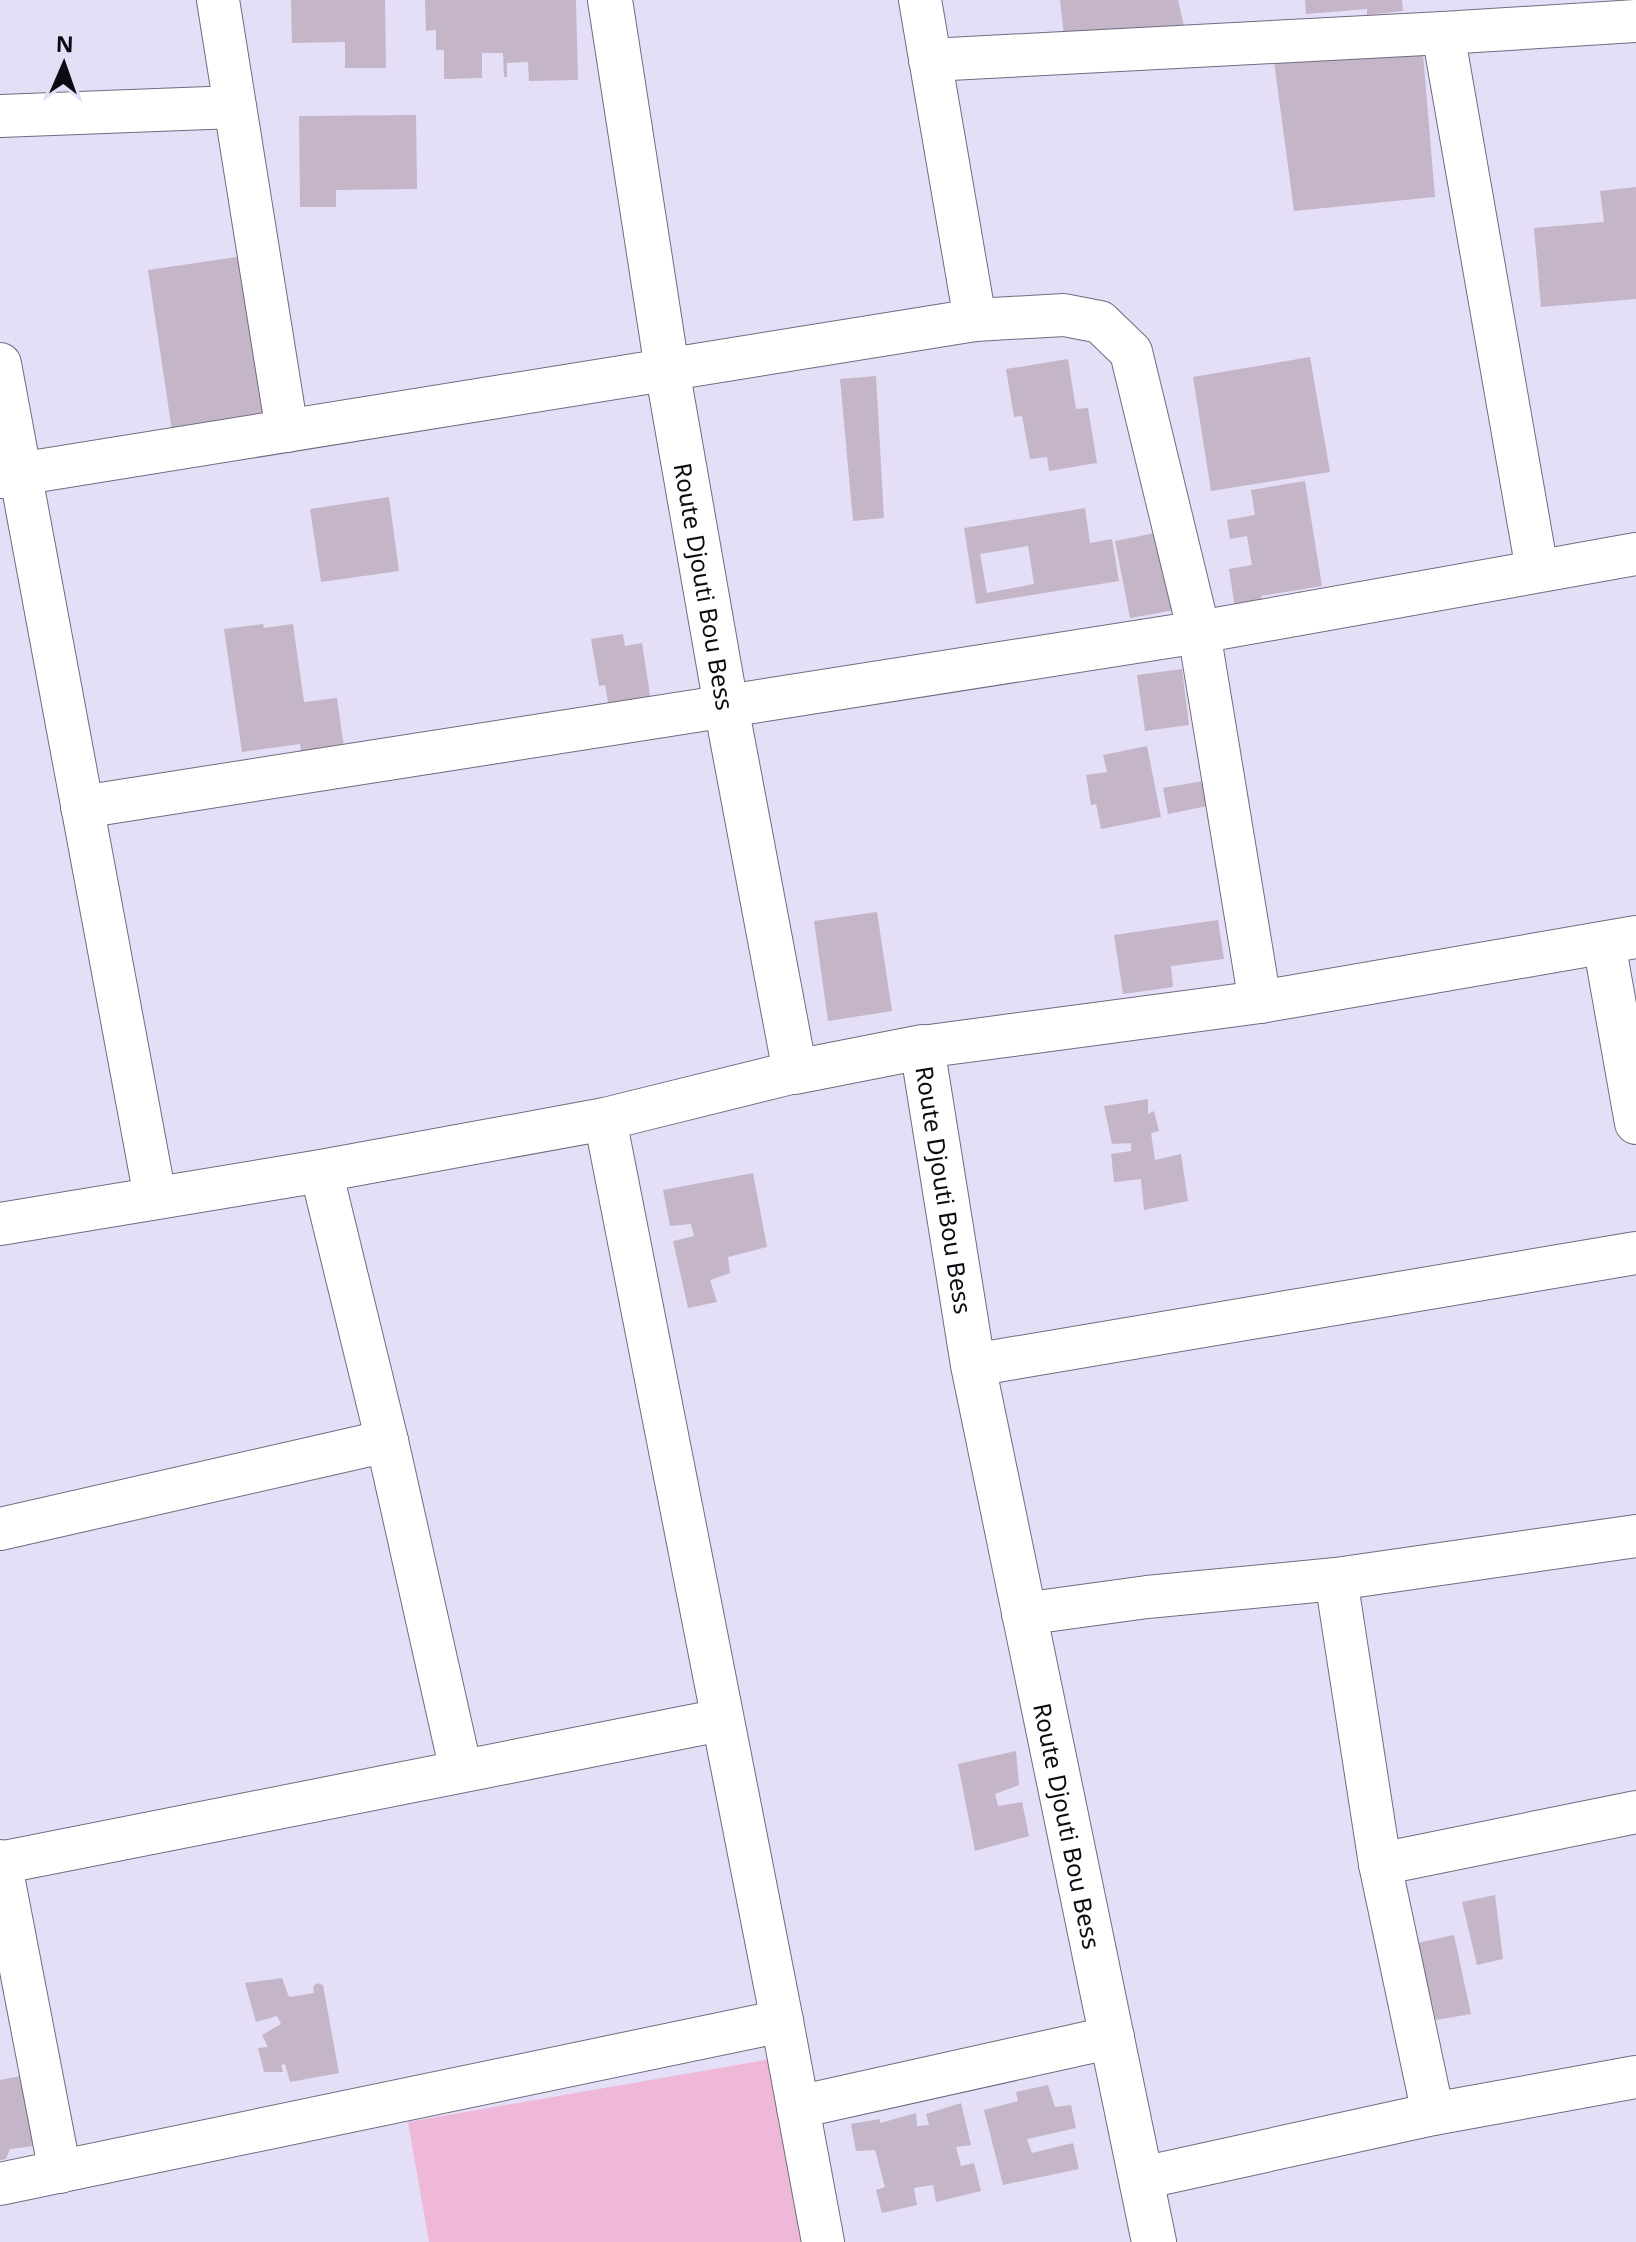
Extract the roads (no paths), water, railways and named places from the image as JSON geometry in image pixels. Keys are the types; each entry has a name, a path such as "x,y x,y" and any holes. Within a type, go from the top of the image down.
{"main road":[{"name":"Route Djouti Bou Bess","path":"610,0 667,369 795,1072 922,1047 973,1365 1154,2242"}],"street":[{"path":"218,0 287,431"},
{"path":"920,0 975,320"},
{"path":"930,60 1636,21"},
{"path":"1443,33 1537,570"},
{"path":"0,116 235,107"},
{"path":"10,475 975,320 1064,315 1100,322 1131,352 1199,632 1260,1002"},
{"path":"0,364 10,475 82,807 155,1197"},
{"path":"82,807 1199,632 1636,554"},
{"path":"922,1047 1260,1002 1620,940 1636,1123"},
{"path":"0,1224 321,1171 605,1119 795,1072"},
{"path":"605,1119 823,2242"},
{"path":"321,1171 387,1441 461,1771"},
{"path":"973,1365 1636,1253"},
{"path":"0,1529 387,1441"},
{"path":"1023,1614 1147,1597 1336,1579 1636,1536"},
{"path":"1336,1579 1380,1864 1433,2114"},
{"path":"60,2172 0,1862 721,1720"},
{"path":"1380,1864 1636,1812"},
{"path":"0,2184 782,2021"},
{"path":"798,2107 1113,2037"},
{"path":"1142,2178 1433,2114 1636,2077"}]}
